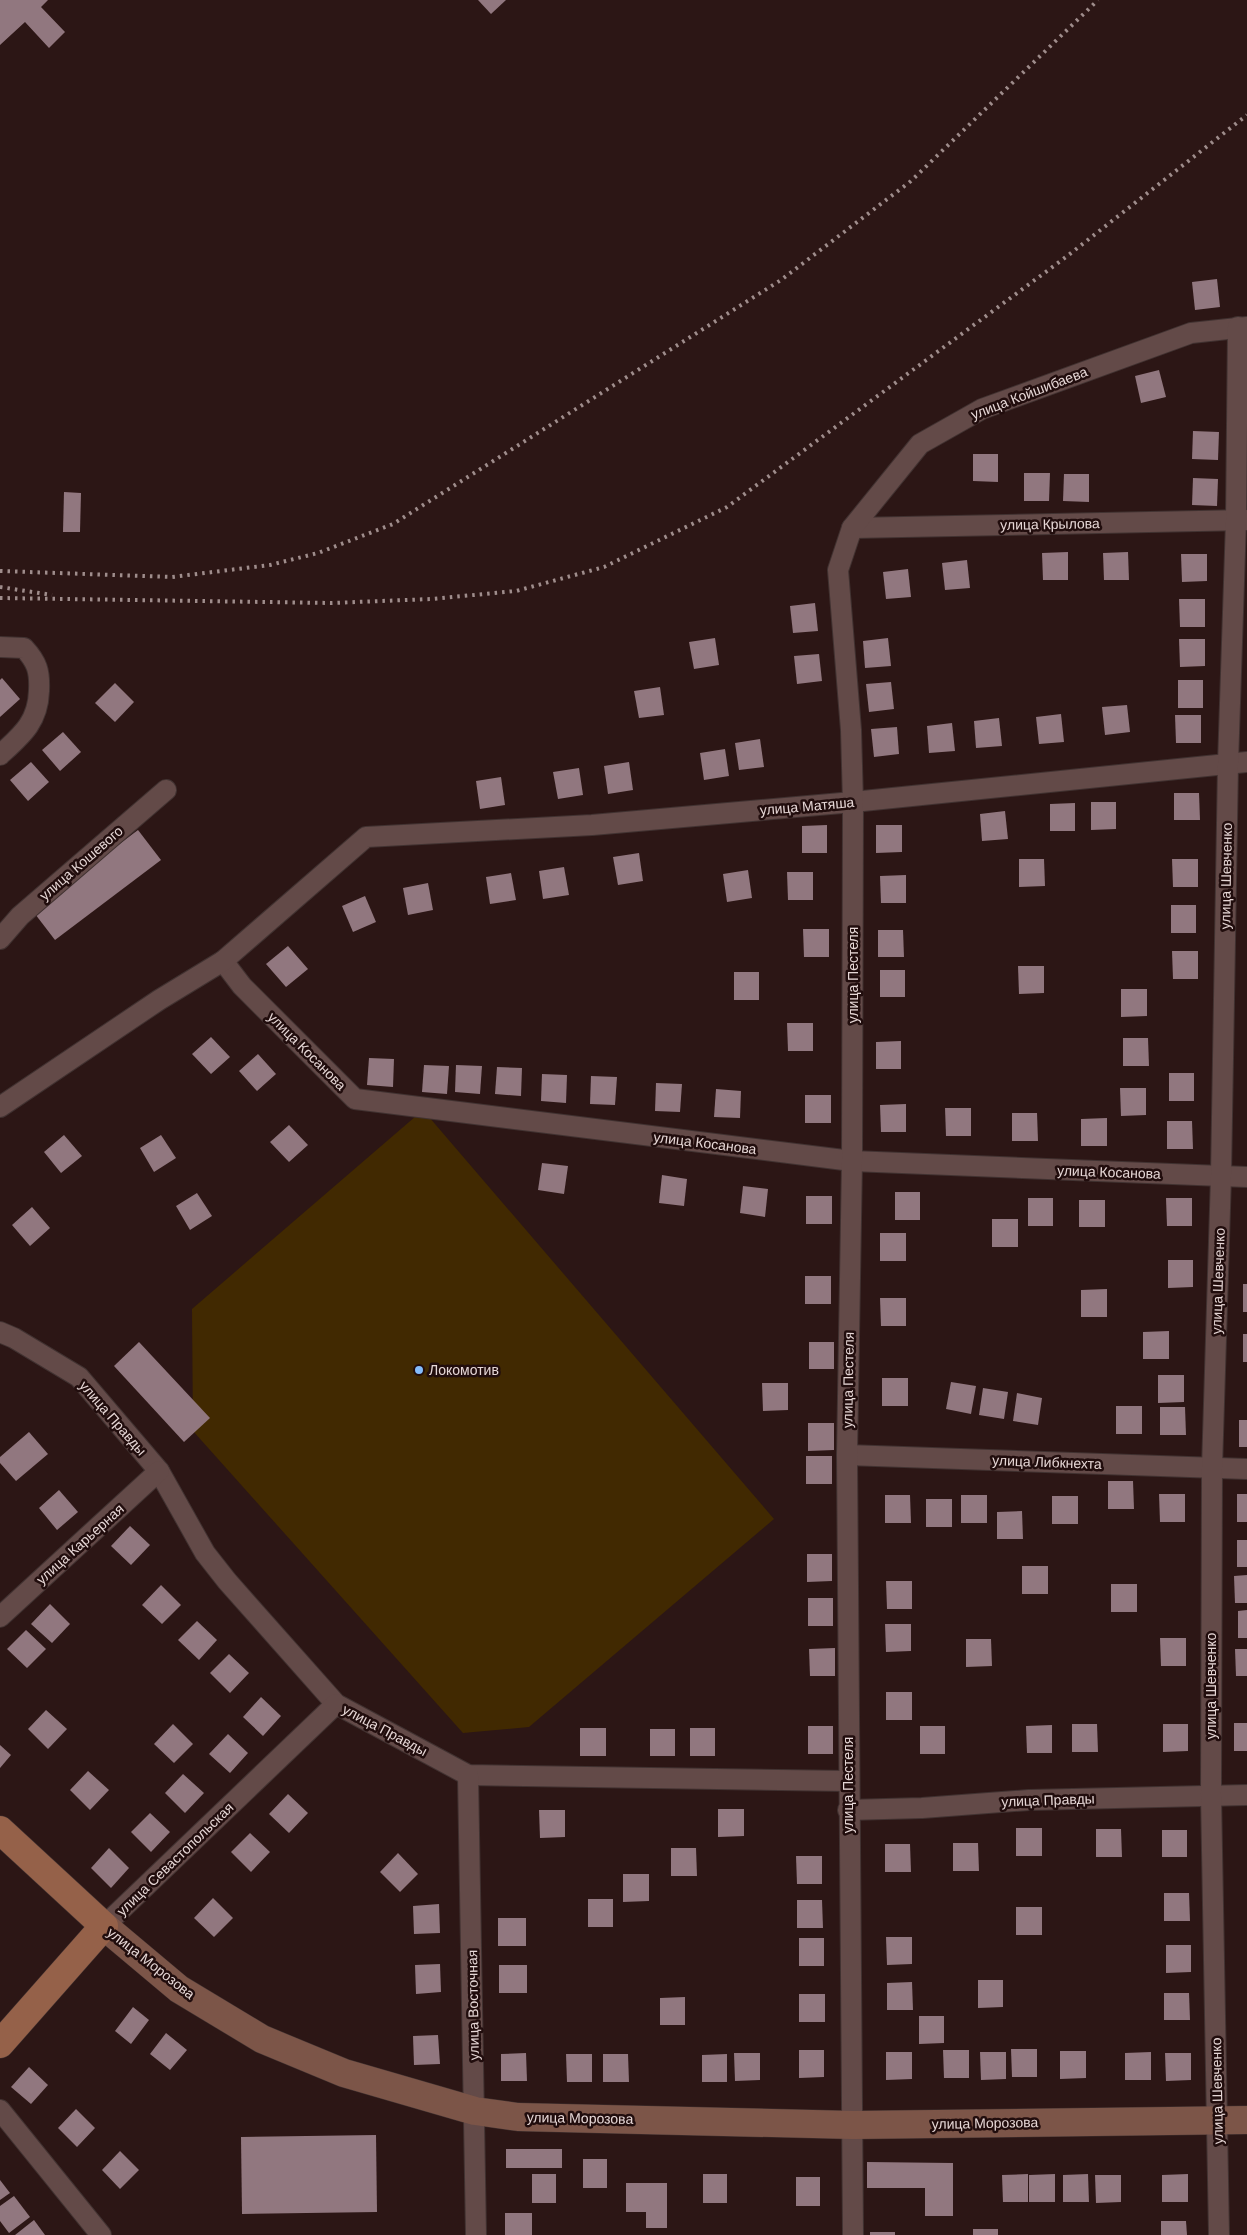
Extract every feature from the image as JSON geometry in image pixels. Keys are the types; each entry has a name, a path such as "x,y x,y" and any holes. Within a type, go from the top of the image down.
{"main road":[{"name":"улица Морозова","path":"0,1830 104,1926 179,1989 262,2038 344,2073 475,2111 518,2117 853,2125 1247,2120"},
{"name":"улица Севастопольская","path":"0,2044 104,1926"}],"street":[{"name":"улица Шевченко","path":"1219,2235 1211,1795 1212,1468 1221,1176 1238,763 1243,327"},
{"name":"улица Койшибаева","path":"852,528 920,444 982,409 1191,333 1243,327"},
{"name":"улица Крылова","path":"852,528 1242,520"},
{"name":"улица Пестеля","path":"852,528 838,570 851,730 853,802 852,1161 847,1455 848,1810 853,2235"},
{"path":"0,647 24,648 35,660 40,679 38,709 28,727 0,755"},
{"name":"улица Матяша","path":"223,961 366,837 592,825 853,802 1238,763"},
{"name":"улица Кошевого","path":"0,940 20,916 166,790"},
{"path":"0,1107 159,1000 223,961"},
{"name":"улица Косанова","path":"223,961 242,986 355,1099 852,1161 1247,1177"},
{"name":"улица Правды","path":"0,1332 14,1338 79,1377 159,1471 205,1553 227,1581 336,1704 468,1775 848,1781"},
{"name":"улица Либкнехта","path":"847,1455 1247,1469"},
{"name":"улица Карьерная","path":"0,1617 159,1471"},
{"name":"улица Севастопольская","path":"104,1926 336,1704"},
{"name":"улица Восточная","path":"468,1775 476,2235"},
{"name":"улица Правды","path":"848,1810 922,1808 1029,1800 1247,1795"},
{"path":"0,2110 101,2235"}],"shaded area":[{"name":"Локомотив","path":"423,1110 774,1519 529,1727 463,1733 193,1431 192,1309"}],"building":[{"path":"0,0 48,0 41,7 65,32 49,48 25,22 0,45"},
{"path":"478,0 506,0 491,14"},
{"path":"1217,279 1220,307 1195,310 1192,282"},
{"path":"1159,370 1166,397 1141,403 1135,376"},
{"path":"1193,431 1219,432 1218,460 1192,459"},
{"path":"973,454 998,454 998,482 973,481"},
{"path":"1024,473 1050,473 1049,501 1024,501"},
{"path":"1064,474 1089,474 1089,502 1063,501"},
{"path":"1193,478 1218,479 1217,506 1192,505"},
{"path":"64,492 81,493 80,532 63,532"},
{"path":"1068,552 1068,580 1043,580 1042,553"},
{"path":"1128,552 1129,580 1104,580 1103,553"},
{"path":"1181,554 1207,554 1207,581 1182,582"},
{"path":"967,560 970,588 945,590 942,563"},
{"path":"908,569 911,597 886,599 883,572"},
{"path":"1179,599 1205,599 1205,627 1180,627"},
{"path":"815,603 818,631 793,633 790,606"},
{"path":"715,638 719,665 694,669 689,642"},
{"path":"888,638 891,666 865,668 863,641"},
{"path":"1179,639 1205,639 1205,666 1180,667"},
{"path":"819,654 822,681 797,684 794,656"},
{"path":"2,678 20,699 0,717 0,680"},
{"path":"1178,680 1203,680 1203,708 1178,708"},
{"path":"891,682 894,709 869,712 866,684"},
{"path":"115,683 134,702 115,722 95,703"},
{"path":"660,687 664,715 639,718 634,691"},
{"path":"1127,705 1130,732 1105,735 1102,707"},
{"path":"1061,714 1064,742 1039,744 1036,717"},
{"path":"1175,715 1201,715 1201,743 1176,743"},
{"path":"999,718 1002,746 976,748 974,721"},
{"path":"952,723 955,751 929,753 927,726"},
{"path":"897,727 899,754 874,757 871,729"},
{"path":"63,732 81,752 60,771 42,750"},
{"path":"760,739 764,767 739,770 735,743"},
{"path":"725,749 729,776 704,780 700,753"},
{"path":"31,762 49,782 28,801 10,780"},
{"path":"629,762 633,790 608,794 604,766"},
{"path":"579,768 583,795 558,799 553,772"},
{"path":"501,777 505,805 480,809 476,781"},
{"path":"1174,793 1199,793 1200,820 1174,820"},
{"path":"1091,802 1116,802 1116,829 1091,830"},
{"path":"1075,803 1075,831 1050,831 1050,804"},
{"path":"1005,811 1008,839 982,841 980,814"},
{"path":"827,825 827,853 802,853 802,826"},
{"path":"876,825 902,825 902,852 876,853"},
{"path":"138,830 161,860 55,940 32,910"},
{"path":"639,853 643,881 618,885 613,857"},
{"path":"1019,859 1044,859 1045,886 1019,887"},
{"path":"1172,859 1198,859 1198,887 1173,887"},
{"path":"564,867 569,895 543,899 539,871"},
{"path":"748,870 752,898 727,902 723,874"},
{"path":"787,872 813,872 813,900 788,900"},
{"path":"511,873 516,900 490,904 486,877"},
{"path":"906,875 906,903 881,903 880,876"},
{"path":"428,883 433,910 408,915 403,888"},
{"path":"365,896 376,922 353,932 342,906"},
{"path":"1171,905 1196,905 1196,933 1171,933"},
{"path":"803,929 829,929 829,957 804,957"},
{"path":"878,930 903,930 904,957 878,957"},
{"path":"288,946 308,969 286,987 266,964"},
{"path":"1172,951 1198,951 1198,979 1173,979"},
{"path":"1018,966 1044,966 1044,993 1019,994"},
{"path":"880,970 905,970 905,997 880,997"},
{"path":"734,972 759,972 759,1000 734,1000"},
{"path":"1121,989 1147,989 1147,1016 1121,1017"},
{"path":"787,1023 813,1023 813,1051 788,1051"},
{"path":"211,1037 230,1057 211,1074 192,1054"},
{"path":"1123,1038 1148,1038 1149,1066 1123,1066"},
{"path":"901,1041 901,1069 876,1069 876,1042"},
{"path":"258,1054 276,1074 257,1091 239,1071"},
{"path":"369,1058 394,1059 393,1087 367,1085"},
{"path":"424,1065 449,1066 447,1094 422,1092"},
{"path":"456,1065 482,1066 480,1094 455,1092"},
{"path":"497,1067 522,1068 521,1096 495,1094"},
{"path":"1169,1073 1194,1073 1194,1101 1169,1101"},
{"path":"542,1074 567,1075 566,1103 541,1101"},
{"path":"591,1076 617,1077 615,1105 590,1104"},
{"path":"656,1083 682,1084 680,1112 655,1111"},
{"path":"1120,1088 1146,1088 1146,1115 1121,1116"},
{"path":"716,1089 741,1091 740,1118 714,1117"},
{"path":"805,1095 831,1095 831,1123 805,1123"},
{"path":"906,1104 906,1132 881,1132 880,1105"},
{"path":"945,1108 971,1108 971,1136 946,1136"},
{"path":"1012,1113 1037,1113 1038,1141 1012,1141"},
{"path":"1107,1118 1107,1146 1081,1146 1081,1119"},
{"path":"1167,1121 1192,1121 1193,1149 1167,1149"},
{"path":"289,1125 308,1145 289,1162 270,1142"},
{"path":"64,1135 82,1156 61,1173 44,1152"},
{"path":"161,1135 176,1158 154,1172 140,1148"},
{"path":"542,1163 568,1166 564,1194 538,1190"},
{"path":"662,1175 687,1179 684,1206 659,1203"},
{"path":"743,1186 768,1189 765,1217 740,1213"},
{"path":"895,1192 920,1192 920,1220 895,1220"},
{"path":"197,1193 212,1216 190,1230 176,1206"},
{"path":"806,1196 832,1196 832,1224 806,1224"},
{"path":"1028,1198 1053,1198 1053,1226 1028,1226"},
{"path":"1166,1198 1192,1198 1192,1226 1167,1226"},
{"path":"1079,1200 1105,1200 1105,1227 1079,1227"},
{"path":"32,1207 50,1228 30,1246 12,1225"},
{"path":"992,1219 1018,1219 1018,1247 992,1247"},
{"path":"880,1233 906,1233 906,1261 880,1261"},
{"path":"1168,1260 1193,1260 1193,1287 1168,1288"},
{"path":"805,1276 831,1276 831,1304 805,1304"},
{"path":"1243,1284 1247,1284 1247,1312 1243,1312"},
{"path":"1107,1289 1107,1317 1081,1317 1081,1290"},
{"path":"880,1298 906,1298 906,1326 881,1326"},
{"path":"1169,1331 1169,1359 1143,1359 1143,1332"},
{"path":"1243,1334 1247,1334 1247,1362 1243,1362"},
{"path":"139,1342 210,1418 184,1442 114,1366"},
{"path":"809,1342 834,1342 834,1369 809,1369"},
{"path":"1158,1375 1184,1375 1184,1402 1158,1403"},
{"path":"882,1378 908,1378 908,1406 882,1406"},
{"path":"951,1382 976,1386 971,1414 946,1409"},
{"path":"762,1383 788,1383 788,1410 763,1411"},
{"path":"983,1388 1008,1392 1004,1419 979,1415"},
{"path":"1017,1393 1042,1398 1038,1425 1013,1421"},
{"path":"1116,1406 1142,1406 1142,1434 1116,1434"},
{"path":"1160,1407 1185,1407 1186,1435 1160,1435"},
{"path":"1239,1420 1247,1420 1247,1447 1239,1447"},
{"path":"808,1423 834,1423 834,1450 808,1451"},
{"path":"29,1432 48,1454 16,1481 0,1463 0,1457"},
{"path":"806,1456 832,1456 832,1484 806,1484"},
{"path":"1108,1481 1133,1481 1134,1509 1108,1509"},
{"path":"59,1490 78,1512 57,1530 39,1508"},
{"path":"1159,1494 1185,1494 1185,1522 1160,1522"},
{"path":"1237,1494 1247,1494 1247,1522 1237,1522"},
{"path":"885,1495 910,1495 911,1523 885,1523"},
{"path":"961,1495 987,1495 987,1523 961,1523"},
{"path":"1052,1496 1078,1496 1078,1524 1052,1524"},
{"path":"926,1499 952,1499 952,1527 926,1527"},
{"path":"1022,1511 1023,1539 997,1539 997,1512"},
{"path":"130,1526 150,1545 131,1565 111,1546"},
{"path":"1237,1540 1247,1540 1247,1567 1237,1567"},
{"path":"807,1554 832,1554 832,1581 807,1582"},
{"path":"1022,1566 1048,1566 1048,1594 1022,1594"},
{"path":"1247,1575 1247,1603 1235,1603 1234,1576"},
{"path":"886,1581 912,1581 912,1609 887,1609"},
{"path":"1111,1584 1137,1584 1137,1612 1111,1612"},
{"path":"161,1585 181,1605 162,1624 142,1605"},
{"path":"808,1598 833,1598 833,1626 808,1626"},
{"path":"50,1604 70,1624 52,1643 31,1624"},
{"path":"1247,1610 1247,1638 1238,1638 1238,1611"},
{"path":"197,1621 217,1640 199,1660 178,1640"},
{"path":"885,1624 911,1624 911,1651 886,1652"},
{"path":"26,1630 46,1649 27,1668 7,1649"},
{"path":"1160,1638 1186,1638 1186,1666 1161,1666"},
{"path":"966,1639 991,1639 992,1666 966,1667"},
{"path":"835,1648 835,1676 810,1676 809,1649"},
{"path":"1235,1649 1247,1649 1247,1676 1236,1676"},
{"path":"229,1654 249,1673 230,1693 210,1673"},
{"path":"886,1692 912,1692 912,1720 886,1720"},
{"path":"261,1697 281,1716 263,1736 243,1717"},
{"path":"46,1710 67,1729 48,1749 28,1729"},
{"path":"1234,1723 1247,1723 1247,1751 1234,1751"},
{"path":"173,1724 193,1744 174,1763 154,1744"},
{"path":"1072,1724 1097,1724 1098,1752 1072,1752"},
{"path":"1163,1724 1188,1724 1188,1751 1163,1752"},
{"path":"1052,1725 1052,1753 1027,1753 1026,1726"},
{"path":"808,1726 833,1726 833,1754 808,1754"},
{"path":"920,1726 945,1726 945,1754 920,1754"},
{"path":"580,1728 606,1728 606,1756 580,1756"},
{"path":"690,1728 715,1728 715,1756 690,1756"},
{"path":"650,1729 675,1729 675,1756 650,1756"},
{"path":"228,1734 248,1753 230,1773 209,1754"},
{"path":"0,1745 11,1755 0,1768"},
{"path":"88,1771 109,1790 90,1810 70,1790"},
{"path":"183,1774 204,1793 185,1813 165,1793"},
{"path":"288,1794 308,1813 289,1833 269,1814"},
{"path":"718,1809 744,1809 744,1836 718,1837"},
{"path":"539,1810 565,1810 565,1837 540,1838"},
{"path":"150,1813 170,1832 151,1852 131,1832"},
{"path":"1016,1828 1042,1828 1042,1856 1016,1856"},
{"path":"1096,1829 1121,1829 1122,1857 1096,1857"},
{"path":"1162,1830 1187,1830 1187,1857 1162,1857"},
{"path":"250,1833 270,1852 251,1872 231,1852"},
{"path":"953,1843 978,1843 979,1871 953,1871"},
{"path":"885,1844 910,1844 911,1872 885,1872"},
{"path":"109,1848 129,1868 111,1888 91,1868"},
{"path":"671,1848 696,1848 697,1876 671,1876"},
{"path":"398,1853 418,1874 400,1892 380,1872"},
{"path":"796,1856 822,1856 822,1884 797,1884"},
{"path":"623,1874 649,1874 649,1901 623,1902"},
{"path":"1164,1893 1189,1893 1190,1921 1164,1921"},
{"path":"213,1898 233,1918 214,1937 194,1918"},
{"path":"588,1899 613,1899 613,1927 588,1927"},
{"path":"797,1900 822,1900 823,1928 797,1928"},
{"path":"439,1904 440,1933 414,1934 413,1906"},
{"path":"1016,1907 1042,1907 1042,1935 1016,1935"},
{"path":"498,1918 526,1918 526,1946 498,1946"},
{"path":"886,1937 912,1937 912,1964 887,1965"},
{"path":"799,1938 824,1938 824,1966 799,1966"},
{"path":"1166,1945 1191,1945 1191,1972 1166,1973"},
{"path":"440,1964 441,1992 416,1994 415,1965"},
{"path":"499,1965 527,1965 527,1993 499,1993"},
{"path":"978,1980 1003,1980 1003,2007 978,2008"},
{"path":"912,1982 913,2010 887,2010 887,1983"},
{"path":"1164,1993 1189,1993 1190,2020 1164,2020"},
{"path":"799,1994 825,1994 825,2022 799,2022"},
{"path":"685,1997 685,2025 660,2025 660,1998"},
{"path":"133,2007 149,2020 131,2044 115,2031"},
{"path":"919,2016 944,2016 944,2043 919,2044"},
{"path":"166,2033 187,2050 170,2070 150,2054"},
{"path":"438,2035 440,2064 414,2065 413,2036"},
{"path":"1011,2049 1037,2049 1037,2077 1012,2077"},
{"path":"799,2050 824,2050 824,2077 799,2078"},
{"path":"943,2050 969,2050 969,2078 944,2078"},
{"path":"1060,2051 1086,2051 1086,2078 1060,2079"},
{"path":"886,2052 912,2052 912,2079 886,2080"},
{"path":"980,2052 1006,2052 1006,2079 981,2080"},
{"path":"1151,2052 1151,2080 1125,2080 1125,2053"},
{"path":"526,2053 527,2081 501,2081 501,2054"},
{"path":"734,2053 760,2053 760,2080 735,2081"},
{"path":"1165,2053 1191,2053 1191,2080 1166,2081"},
{"path":"566,2054 592,2054 592,2082 567,2082"},
{"path":"603,2054 628,2054 629,2082 603,2082"},
{"path":"727,2054 727,2082 702,2082 702,2055"},
{"path":"29,2067 48,2085 31,2104 11,2087"},
{"path":"76,2109 95,2128 77,2147 58,2128"},
{"path":"376,2135 377,2212 242,2214 241,2137"},
{"path":"506,2149 562,2149 562,2168 506,2168"},
{"path":"120,2151 139,2170 120,2189 102,2170"},
{"path":"583,2159 607,2159 607,2188 583,2188"},
{"path":"867,2162 953,2163 953,2216 925,2216 925,2188 867,2188"},
{"path":"532,2174 556,2174 556,2203 532,2203"},
{"path":"703,2174 727,2174 727,2203 703,2203"},
{"path":"1028,2174 1028,2202 1003,2202 1002,2175"},
{"path":"1055,2174 1055,2202 1029,2202 1029,2175"},
{"path":"1088,2174 1089,2202 1063,2202 1063,2175"},
{"path":"1188,2174 1188,2202 1162,2202 1162,2175"},
{"path":"1095,2175 1121,2175 1121,2202 1096,2203"},
{"path":"796,2177 820,2177 820,2206 796,2206"},
{"path":"0,2180 10,2193 0,2200"},
{"path":"626,2183 667,2183 667,2228 646,2228 646,2212 626,2212"},
{"path":"14,2196 30,2217 9,2233 0,2221 0,2206"},
{"path":"505,2213 532,2213 532,2235 505,2235"},
{"path":"34,2220 45,2235 15,2235"},
{"path":"1161,2221 1186,2221 1187,2235 1161,2235"},
{"path":"973,2229 998,2229 998,2235 973,2235"},
{"path":"870,2232 895,2232 895,2235 870,2235"}],"railway":[{"path":"0,571 172,577 270,565 318,553 393,524 781,280 911,181 1098,0"},
{"path":"0,598 332,603 431,599 516,591 604,567 727,507 1066,257 1247,115"},
{"path":"0,587 52,595"}],"place":[{"name":"Локомотив","path":"419,1370"}]}
